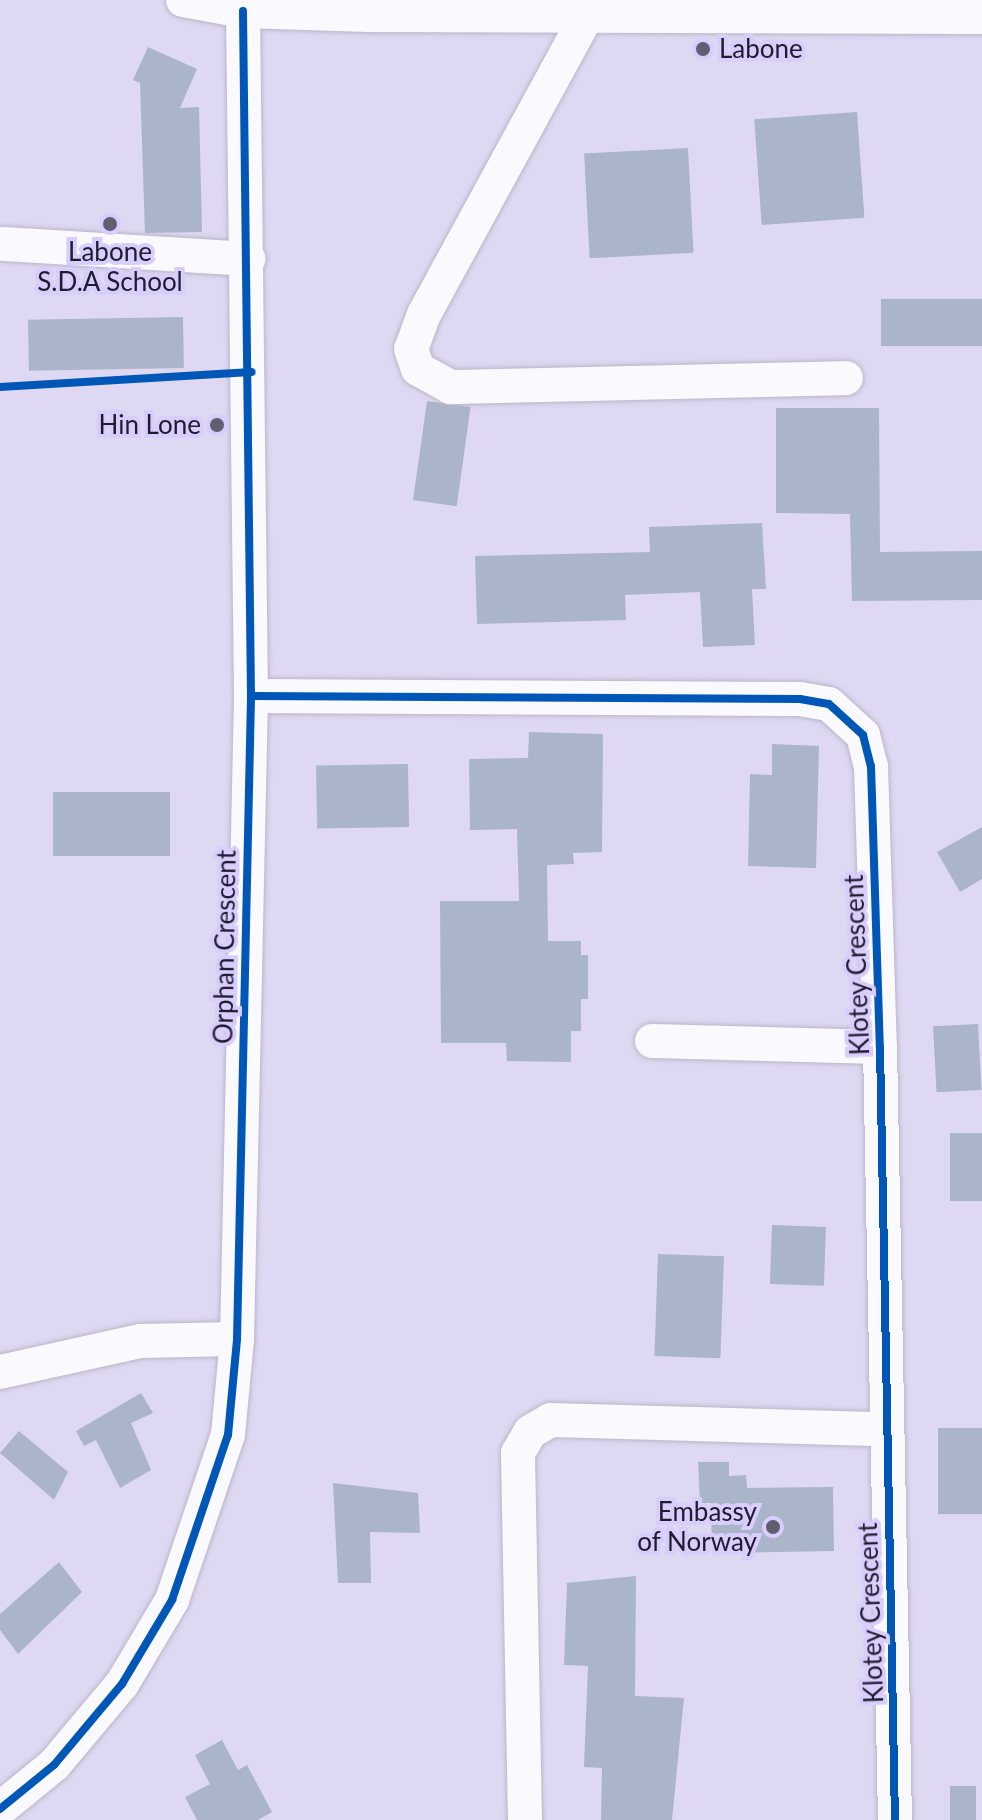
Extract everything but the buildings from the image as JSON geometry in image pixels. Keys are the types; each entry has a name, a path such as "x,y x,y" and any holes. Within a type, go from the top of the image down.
{"street":[{"path":"183,0 243,11 507,9 585,19 885,8 982,17"},
{"name":"Orphan Crescent","path":"0,1809 54,1765 122,1684 172,1600 228,1435 237,1339 251,696 249,259 243,11"},
{"path":"585,19 424,314 411,349 418,369 450,387 846,378"},
{"path":"3,244 249,259"},
{"name":"Klotey Crescent","path":"251,696 657,695 829,704 863,735 871,766 880,1047 883,1429 895,1820"},
{"path":"652,1041 880,1047"},
{"path":"0,1372 140,1341 237,1339"},
{"path":"525,1820 518,1453 530,1432 551,1420 883,1429"}],"cycle path":[{"path":"0,1809 54,1765 122,1684 172,1600 228,1435 237,1339 251,696 243,11"},
{"path":"0,387 252,372"},
{"path":"251,696 800,699 829,704 863,735 871,766 880,1047 895,1820"}],"place":[{"name":"Labone","path":"703,49"},
{"name":"Labone S.D.A School","path":"110,224"},
{"name":"Hin Lone","path":"217,425"},
{"name":"Embassy of Norway","path":"773,1527"}]}
